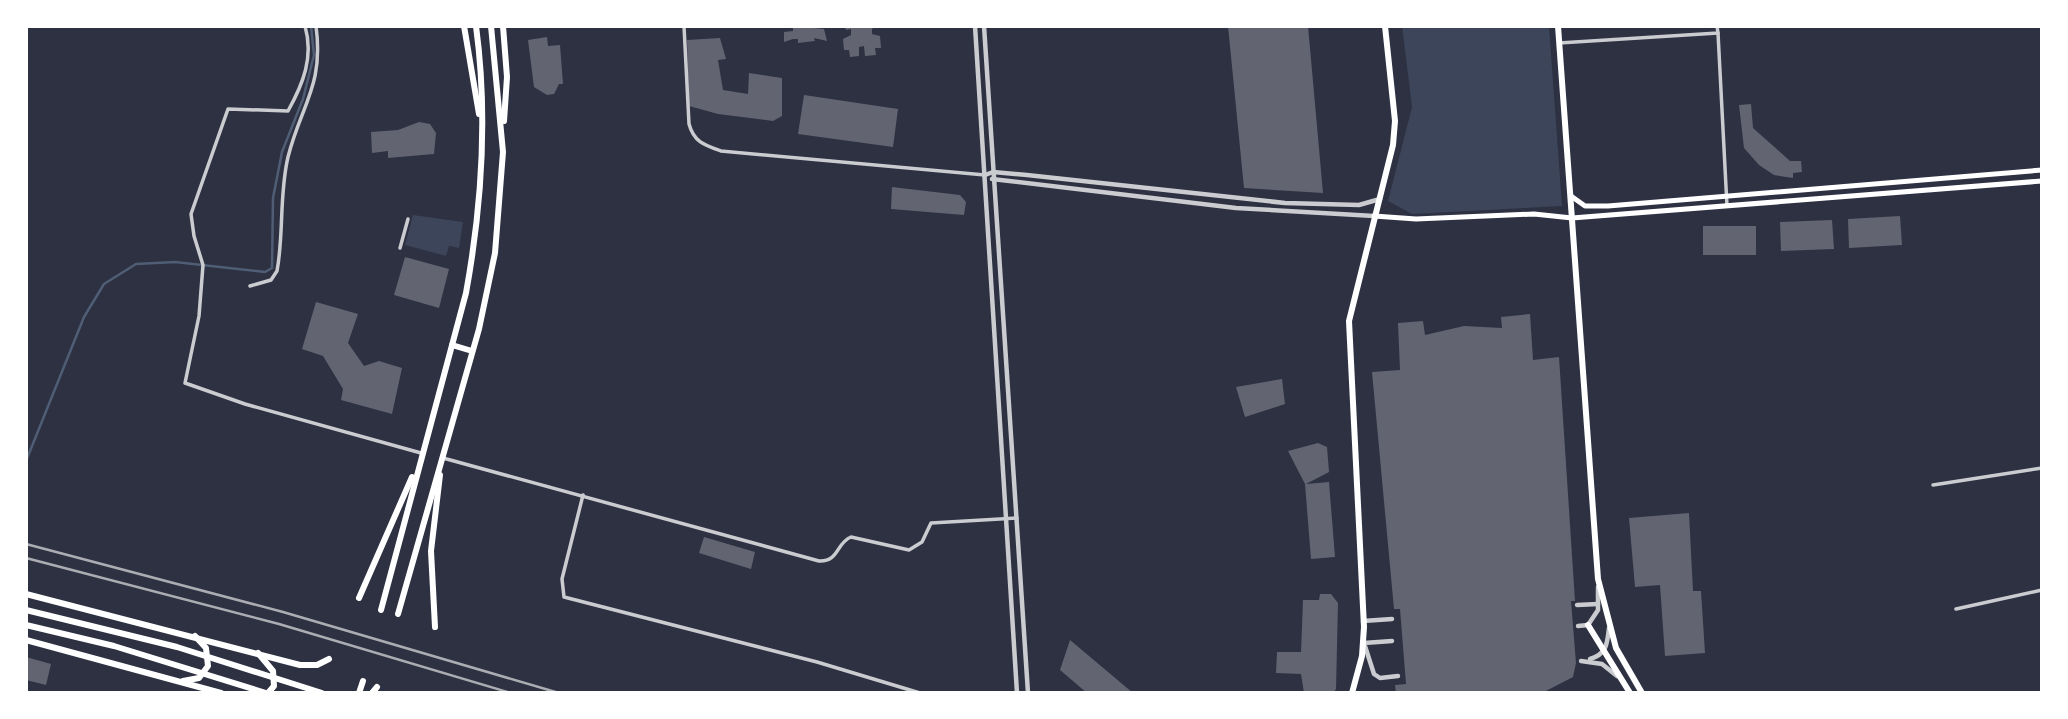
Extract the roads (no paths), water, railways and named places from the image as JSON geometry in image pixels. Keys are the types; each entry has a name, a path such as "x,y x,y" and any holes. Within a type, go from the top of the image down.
{"main road":[{"path":"464,26 481,128"},
{"path":"381,611 421,453 466,293 476,240 482,162 480,63 476,26"},
{"path":"398,614 472,351 495,253 502,200 502,133 491,26"},
{"path":"502,133 507,92 503,26"},
{"path":"1352,693 1364,643 1349,321 1380,199 1395,121 1385,26"},
{"path":"1558,26 1598,579 1609,628 1621,658 1642,693"},
{"path":"1571,197 1579,204 1595,207 2042,170"},
{"path":"1374,216 1416,219 1534,214 1572,218 2042,181"},
{"path":"452,345 472,351"},
{"path":"359,598 421,453"},
{"path":"435,626 431,551 442,457"},
{"path":"26,594 300,665 317,665 329,659"},
{"path":"26,610 186,650 322,693"},
{"path":"26,625 125,650 267,693 274,686 272,671 256,652"},
{"path":"1588,625 1630,693"},
{"path":"181,681 199,678 208,666 206,649 195,636"},
{"path":"26,640 221,693"},
{"path":"361,693 363,681"}],"street":[{"path":"305,26 309,54 305,75 288,111 228,109 201,180 191,214 194,236 203,265 199,316 184,383 245,404 421,453"},
{"path":"250,286 271,279 277,271 288,156 310,101 320,56 316,26"},
{"path":"684,26 692,135 700,143 721,151 985,175 993,172 1285,203 1349,205 1380,199"},
{"path":"975,26 1017,693"},
{"path":"984,26 1028,693"},
{"path":"1717,26 1728,207"},
{"path":"1559,43 1718,33"},
{"path":"985,175 993,180 1236,208 1374,216"},
{"path":"400,248 408,219"},
{"path":"442,457 828,561 834,558 845,540 851,537 909,551 922,542 931,523 1017,518"},
{"path":"1933,485 2042,468"},
{"path":"583,495 562,579 564,597 817,662 920,693"},
{"path":"1578,626 1588,625 1595,617 1598,579"},
{"path":"1956,609 2042,590"},
{"path":"1577,605 1598,604"},
{"path":"1363,621 1392,619"},
{"path":"1581,661 1601,656 1605,651 1609,628"},
{"path":"1392,641 1364,643 1374,674 1380,678 1398,676"},
{"path":"1589,659 1608,668 1620,680"}],"waterway":[{"path":"26,461 84,317 104,284 136,264 175,262 265,272 272,268 273,198 282,152 303,99 314,55 311,26"}],"railway":[{"path":"26,544 283,612 559,693"},
{"path":"26,558 279,624 511,693"}]}
